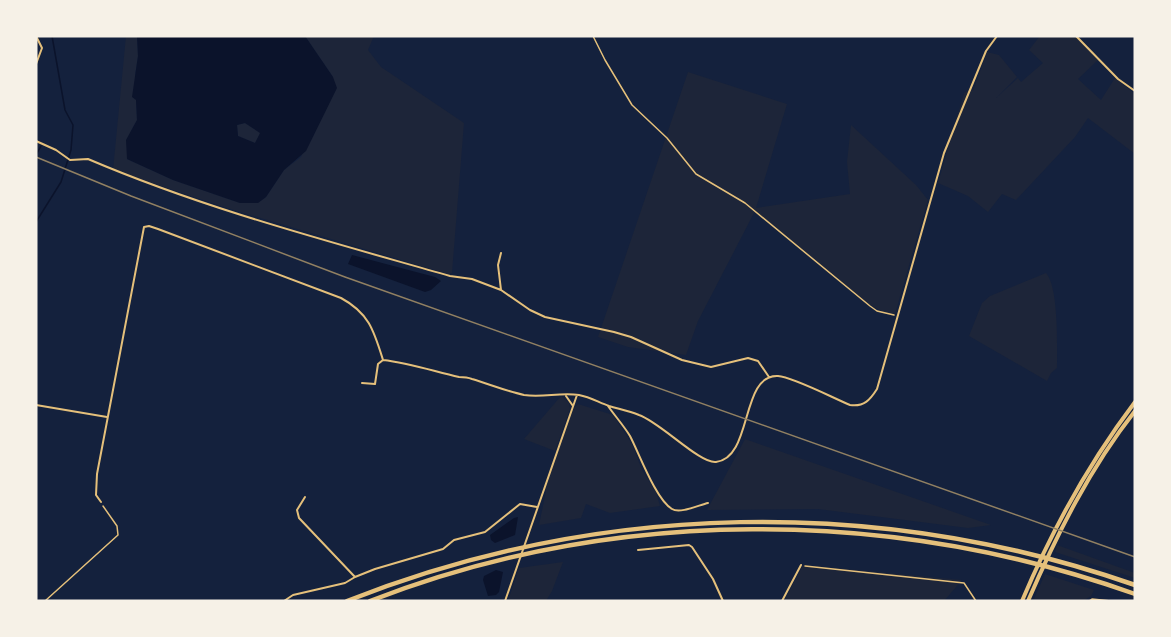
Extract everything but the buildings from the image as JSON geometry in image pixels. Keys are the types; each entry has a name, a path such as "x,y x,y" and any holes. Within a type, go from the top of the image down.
{"highway":[{"path":"1022,601 1095,460 1135,402"},
{"path":"1062,521 1135,411"},
{"path":"347,601 453,564 537,544 618,530 727,521 840,523 937,535 1035,555 1135,585"},
{"path":"370,601 468,569 573,545 661,534 755,529 853,533 939,543 1026,561 1135,594"},
{"path":"1028,601 1037,572"}],"street":[{"path":"36,36 42,48 36,64"},
{"path":"362,383 375,384 378,364 383,360 411,364 538,397 577,395 648,419 709,462 725,459 734,451 753,398 761,383 769,377 789,379 850,405 867,402 877,389 944,153 986,51 997,36"},
{"path":"1076,36 1118,79 1135,91"},
{"path":"36,141 56,150 68,159 88,159 209,206 450,276 472,279 501,290 544,317 631,337 682,360 711,367 748,358 758,362 769,377"},
{"path":"100,502 96,489 144,227 158,229 353,304 367,320 383,360"},
{"path":"501,253 498,265 501,290"},
{"path":"566,395 573,406"},
{"path":"505,601 577,395"},
{"path":"36,405 108,418"},
{"path":"608,405 630,435 648,476 672,510 678,511 708,503"},
{"path":"305,497 297,510 299,518 355,577"},
{"path":"284,601 293,596 345,584 355,577 443,549 454,540 484,532 520,504 537,507"},
{"path":"638,550 689,544 713,579 723,601"},
{"path":"782,601 801,565"}],"path":[{"path":"593,36 632,105 667,138 696,174 745,203 876,311 898,316"},
{"path":"45,601 118,535 117,526 100,502"},
{"path":"801,565 964,583 976,601"},
{"path":"1089,601 1092,599 1111,601"}],"shaded area":[{"path":"126,36 137,36 138,56 135,75 137,120 131,131 127,159 173,180 240,203 257,203 266,197 284,170 301,157 333,77 305,36 374,36 368,50 381,67 464,123 452,273 448,274 227,208 113,170"},
{"path":"137,36 305,36 333,77 337,88 306,151 284,170 266,197 258,203 240,203 173,180 127,159 126,140 137,120 136,100 132,97 138,56","holes":["245,123 260,133 255,143 238,136 237,125"]},
{"path":"1040,36 1075,36 1098,60 1078,79 1101,100 1115,78 1135,94 1135,154 1088,118 1075,137 1016,200 1002,194 988,212 968,196 938,183 964,93 972,88 973,91 987,52 999,55 1017,77 996,98 1018,78 1021,82 1043,63 1029,50"},
{"path":"688,72 787,104 756,208 850,194 847,162 851,125 916,185 928,200 895,314 883,312 867,303 755,211 698,321 686,355 628,347 598,337"},
{"path":"245,123 261,133 255,143 238,136 237,125"},
{"path":"352,255 435,277 441,281 425,292 348,264"},
{"path":"1046,273 1050,280 1055,304 1057,347 1057,368 1047,381 969,336 982,303 990,296"},
{"path":"561,396 569,403 570,409 555,451 524,439"},
{"path":"578,404 613,415 632,444 642,470 656,492 660,506 610,513 586,504 581,518 539,525 546,491 544,489 572,410"},
{"path":"745,439 991,525 968,528 818,509 707,510"},
{"path":"518,517 515,535 495,543 491,540 490,535"},
{"path":"1057,545 1135,573 1135,578 1055,552"},
{"path":"563,562 546,601 508,601 519,568"},
{"path":"803,565 962,580 944,601 784,601"},
{"path":"496,570 503,572 499,592 488,596 484,576"},
{"path":"1045,574 1094,590 1091,596 1083,601 1033,601"}],"waterway":[{"path":"36,222 61,182 71,150 73,125 65,110 52,36"},
{"path":"36,155 41,146"}],"railway":[{"path":"36,157 131,196 345,277 1135,557"}]}
